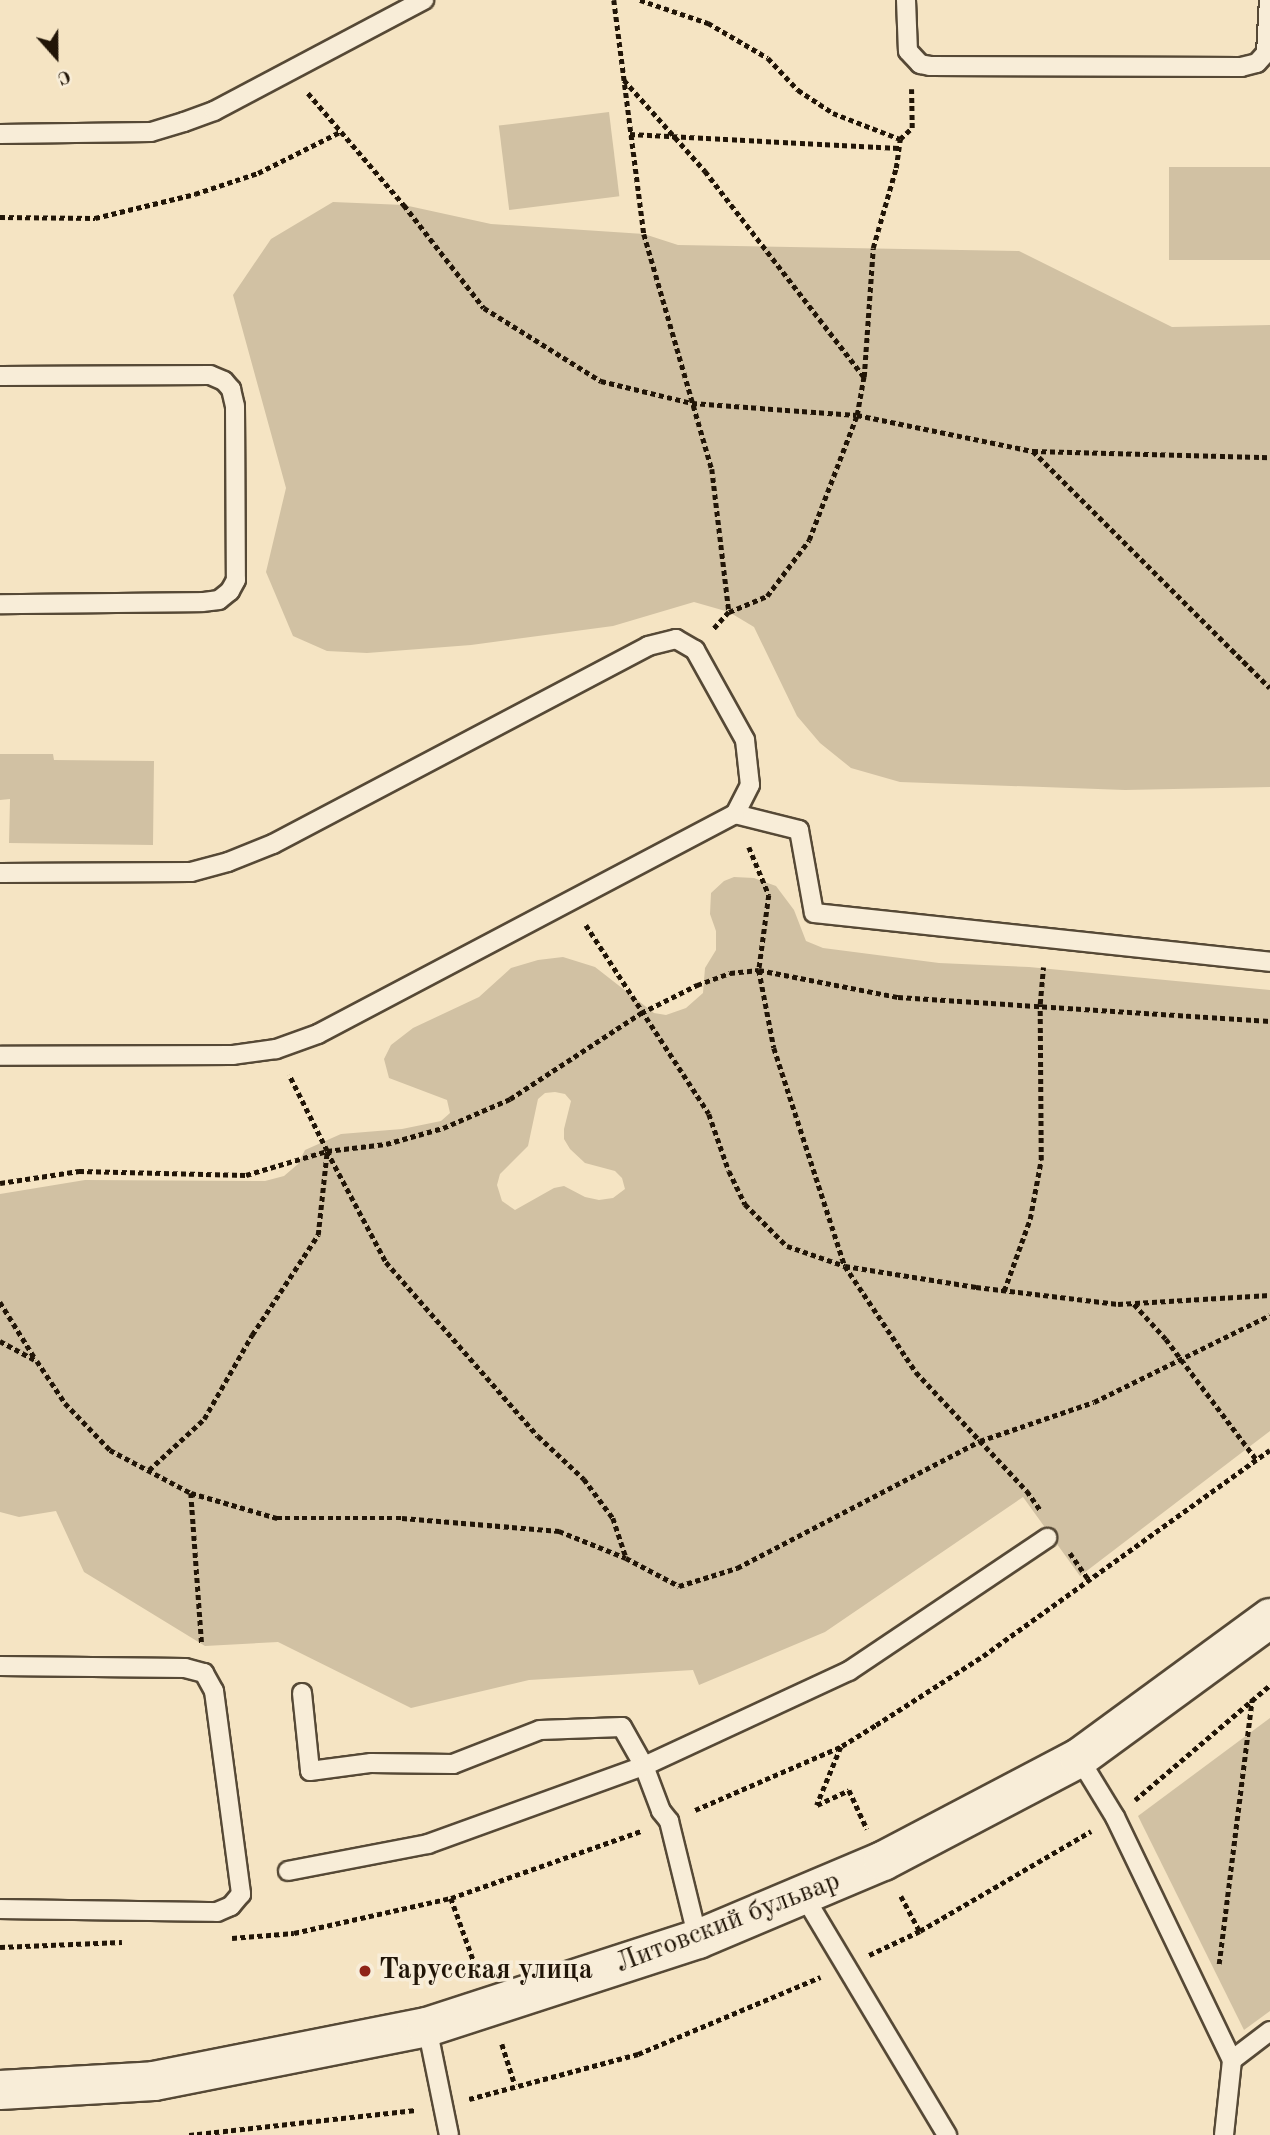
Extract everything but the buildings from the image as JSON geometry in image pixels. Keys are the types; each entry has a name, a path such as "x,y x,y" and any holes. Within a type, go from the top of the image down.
{"main road":[{"name":"Литовский бульвар","path":"0,2090 154,2081 427,2027 698,1939 883,1861 1079,1758 1270,1618"}],"lane":[{"path":"0,134 151,132 214,111 424,0"},
{"path":"906,0 906,41 911,56 930,66 1241,67 1257,63 1266,53 1269,0"},
{"path":"0,376 210,375 224,381 231,388 235,406 236,553 236,580 230,592 219,600 0,604"},
{"path":"0,873 191,872 228,862 273,844 648,646 676,639 695,650 744,740 750,785 735,814 318,1034 276,1049 233,1055 0,1056"},
{"path":"735,814 799,830 814,913 1270,962"},
{"path":"288,1871 428,1843 644,1766 849,1671 1047,1538"},
{"path":"0,1666 185,1668 204,1672 214,1690 241,1895 231,1906 217,1912 0,1909"},
{"path":"303,1693 310,1771 371,1763 453,1764 540,1730 622,1727 644,1766 661,1811 669,1821 698,1939"},
{"path":"1079,1758 1115,1817 1232,2060 1224,2135"},
{"path":"804,1896 947,2135"},
{"path":"427,2027 449,2135"},
{"path":"1232,2060 1270,2031"}],"path":[{"path":"614,0 644,234 712,469 729,612"},
{"path":"640,0 708,23 768,58 798,90 833,113 900,139"},
{"path":"695,650 729,612 767,596 809,540 857,415 864,377 873,248 900,139 912,128 911,56"},
{"path":"289,71 484,307 601,381 692,403 857,415 1033,451 1270,457"},
{"path":"624,79 705,171 864,377"},
{"path":"0,217 95,218 195,194 258,173 341,132"},
{"path":"630,134 899,148"},
{"path":"1033,451 1270,688"},
{"path":"735,814 769,895 759,970 774,1048 845,1266 916,1372 1027,1491 1042,1513"},
{"path":"571,900 641,1013 684,1072 709,1114 729,1171 745,1204 787,1246 845,1266 1004,1291 1118,1304 1270,1295"},
{"path":"1004,1291 1030,1219 1041,1160 1040,1004 1045,938"},
{"path":"0,1183 79,1171 246,1175 327,1150 386,1144 443,1128 510,1099 641,1013 730,973 759,970 898,996 1270,1021"},
{"path":"276,1049 386,1262 538,1436 584,1479 613,1518 626,1558"},
{"path":"149,1470 204,1419 252,1335 317,1235 327,1150"},
{"path":"0,1302 65,1403 110,1450 191,1493 277,1518 402,1518 559,1531 626,1558 679,1586 737,1568 980,1441 1094,1402 1270,1315"},
{"path":"1134,1303 1181,1359 1257,1460"},
{"path":"0,1341 37,1361"},
{"path":"191,1493 204,1672"},
{"path":"1066,1546 1089,1580"},
{"path":"189,2135 443,2107 515,2085 638,2054 846,1966 920,1931 1115,1817 1270,1685"},
{"path":"1212,2020 1252,1698"}],"shaded area":[{"path":"609,112 619,196 509,210 499,126"},
{"path":"1169,167 1270,167 1270,260 1169,260"},
{"path":"333,202 404,205 491,224 644,234 678,245 1019,251 1172,327 1270,325 1270,787 1125,790 900,782 851,768 820,743 797,716 754,627 729,612 694,602 613,626 471,645 367,653 327,651 293,636 266,572 286,488 233,295 271,239"},
{"path":"0,754 53,754 54,760 154,761 153,845 9,843 10,799 0,800"},
{"path":"734,877 754,878 776,886 794,910 806,941 823,948 939,963 1029,967 1270,990 1270,1431 1080,1576 1023,1497 825,1632 699,1685 693,1670 529,1680 411,1708 278,1642 205,1646 84,1572 56,1511 19,1517 0,1512 0,1194 85,1180 265,1181 284,1176 298,1164 305,1150 341,1134 402,1129 441,1121 450,1113 447,1100 389,1078 384,1059 391,1045 413,1028 479,997 511,968 538,960 563,957 595,967 654,1013 666,1015 686,1008 703,993 705,968 716,950 716,931 710,914 711,893 724,881","holes":["545,1093 565,1094 571,1101 564,1129 564,1139 570,1149 585,1163 615,1171 622,1178 625,1189 613,1198 599,1200 585,1197 564,1186 554,1188 515,1210 502,1201 497,1185 500,1174 528,1146 538,1099"]},
{"path":"1270,1718 1270,2011 1244,2030 1138,1816"}],"place":[{"name":"Тарусская улица","path":"365,1971"}]}
